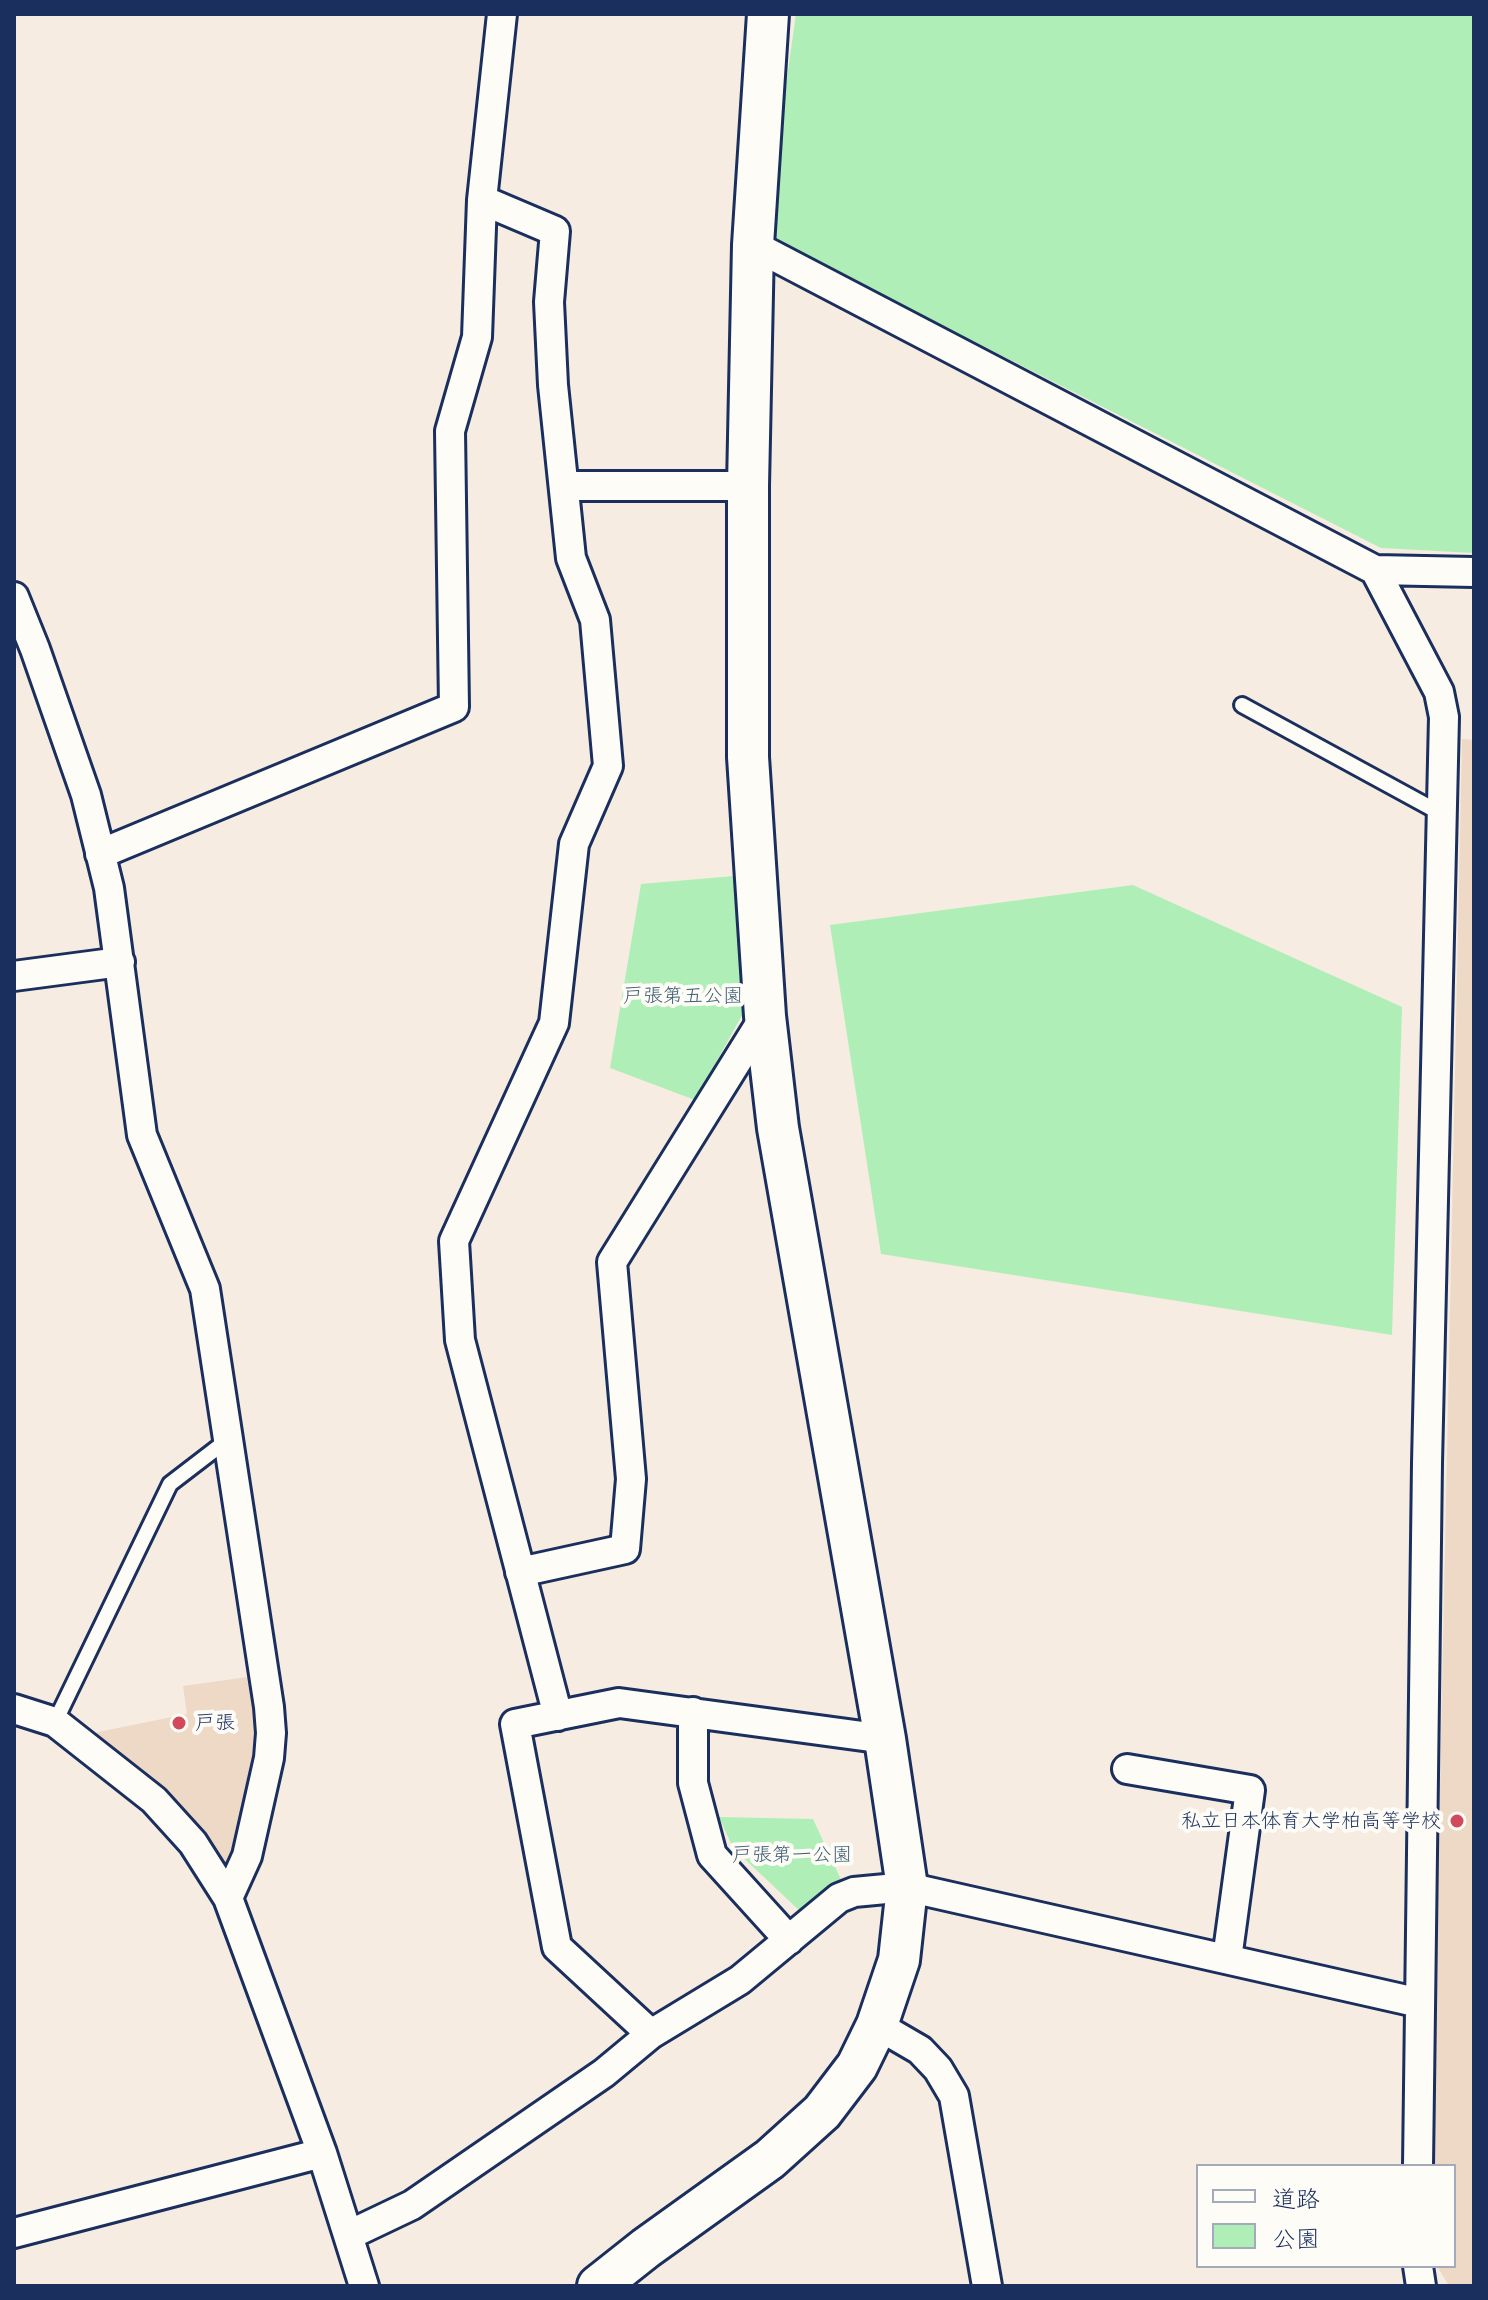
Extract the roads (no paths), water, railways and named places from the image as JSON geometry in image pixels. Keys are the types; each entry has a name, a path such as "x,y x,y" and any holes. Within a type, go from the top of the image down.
{"street":[{"path":"100,854 454,707 450,431 477,337 482,200 502,14"},
{"path":"598,2286 770,2159 822,2112 857,2066 877,2025 899,1960 907,1887 885,1739 778,1128 765,1016 748,757 748,486 753,245 768,14"},
{"path":"482,200 555,231 549,302 553,385 571,558 595,620 608,766 574,844 554,1023 454,1241 460,1340 558,1716"},
{"path":"753,245 1375,570 1474,572"},
{"path":"565,486 748,486"},
{"path":"1375,570 1439,692 1444,717 1427,1463 1418,2164"},
{"path":"14,597 86,795 109,888 142,1135 205,1289 271,1733 269,1758 247,1856 228,1898"},
{"path":"14,976 120,962"},
{"path":"520,1572 625,1549 631,1479 612,1262 765,1016"},
{"path":"651,2034 557,1947 515,1724 619,1703 885,1739"},
{"path":"14,1709 55,1722 154,1800 193,1843 228,1898 322,2153 364,2286"},
{"path":"693,1712 693,1783 712,1855 789,1940"},
{"path":"1127,1769 1250,1790 1227,1959"},
{"path":"349,2235 412,2205 604,2073 651,2034 740,1980 839,1898 854,1892 907,1887 1420,2003"},
{"path":"877,2025 920,2050 938,2069 954,2096 987,2286"},
{"path":"14,2233 322,2153"}],"lane":[{"path":"1242,705 1442,814"},
{"path":"55,1722 170,1484 226,1441"}],"place":[{"name":"戸張","path":"179,1723"},
{"name":"私立日本体育大学柏高等学校","path":"1457,1821"}],"park label":[{"name":"戸張第五公園","path":"683,996"},
{"name":"戸張第一公園","path":"792,1855"}]}
